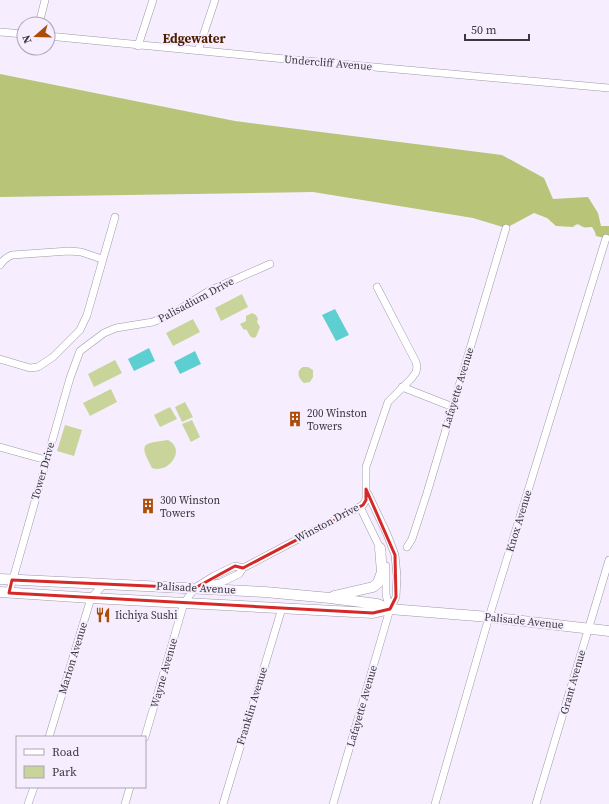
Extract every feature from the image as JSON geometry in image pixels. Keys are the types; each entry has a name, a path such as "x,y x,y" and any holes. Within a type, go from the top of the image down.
{"main road":[{"path":"282,608 289,602 309,604 326,597 373,587 378,583 382,572 380,548"},
{"name":"Palisade Avenue","path":"0,579 195,588 326,597 377,604 390,609 489,617 609,630"},
{"name":"Palisade Avenue","path":"4,592 373,613 390,609"}],"street":[{"path":"41,16 45,0"},
{"path":"138,46 153,0"},
{"path":"198,51 215,0"},
{"path":"0,32 16,33"},
{"name":"Undercliff Avenue","path":"56,37 138,46 609,88"},
{"path":"0,359 30,368 38,367 53,357 80,330 87,315 115,217"},
{"name":"Lafayette Avenue","path":"407,547 412,539 427,493 506,228"},
{"name":"Knox Avenue","path":"435,804 489,617 606,238"},
{"path":"0,265 7,257 12,255 62,252 81,252 102,259"},
{"name":"Palisadium Drive","path":"80,351 104,332 116,328 153,322 172,314 209,290 270,264"},
{"name":"Winston Drive","path":"195,588 220,583 239,574 243,568 363,505 366,500 366,467 388,402 411,379 416,372 417,367 416,362 377,287"},
{"name":"Tower Drive","path":"4,592 12,580 70,378 80,351"},
{"path":"402,388 453,407"},
{"path":"0,447 46,460"},
{"name":"Lafayette Avenue","path":"333,804 390,609 396,596 397,576 395,555 366,489"},
{"path":"360,507 384,555 386,564 386,595 390,609"},
{"name":"Grant Avenue","path":"536,804 609,560"},
{"name":"Marion Avenue","path":"49,736 91,598 104,584"},
{"name":"Wayne Avenue","path":"145,736 184,603 195,588"},
{"name":"Franklin Avenue","path":"222,804 282,608"},
{"path":"28,804 34,788"},
{"path":"125,804 130,788"}],"highlighted area":[{"path":"366,489 395,555 396,597 390,609 373,613 9,593 12,580 195,588 235,566 243,568 363,505 366,500"}],"green space":[{"path":"0,74 235,121 502,155 544,178 553,199 588,197 598,213 601,226 609,226 609,239 596,236 592,227 584,227 577,224 573,227 556,226 547,218 534,213 506,228 473,218 313,192 0,197"},
{"path":"242,294 248,307 221,321 215,308"},
{"path":"252,313 256,315 258,319 257,322 260,327 256,337 253,338 240,324 246,321 246,316"},
{"path":"193,319 200,332 173,346 166,333"},
{"path":"115,360 122,373 94,387 88,374"},
{"path":"303,367 308,367 313,370 313,377 310,382 304,383 299,377 298,373"},
{"path":"111,389 117,402 90,416 83,403"},
{"path":"185,402 193,417 182,422 175,407"},
{"path":"170,407 177,419 160,427 154,415"},
{"path":"192,420 200,437 191,442 182,424"},
{"path":"65,425 82,430 74,456 57,451"},
{"path":"168,440 176,449 176,455 164,468 152,468 145,453 145,446 153,442"}],"water":[{"path":"335,309 349,335 336,341 322,315"},
{"path":"149,348 155,361 134,371 128,359"},
{"path":"195,351 201,364 180,374 174,362"}],"place":[{"name":"200 Winston Towers","path":"295,419"},
{"name":"300 Winston Towers","path":"148,506"},
{"name":"Iichiya Sushi","path":"103,615"}],"district":[{"name":"Edgewater","path":"194,38"}]}
